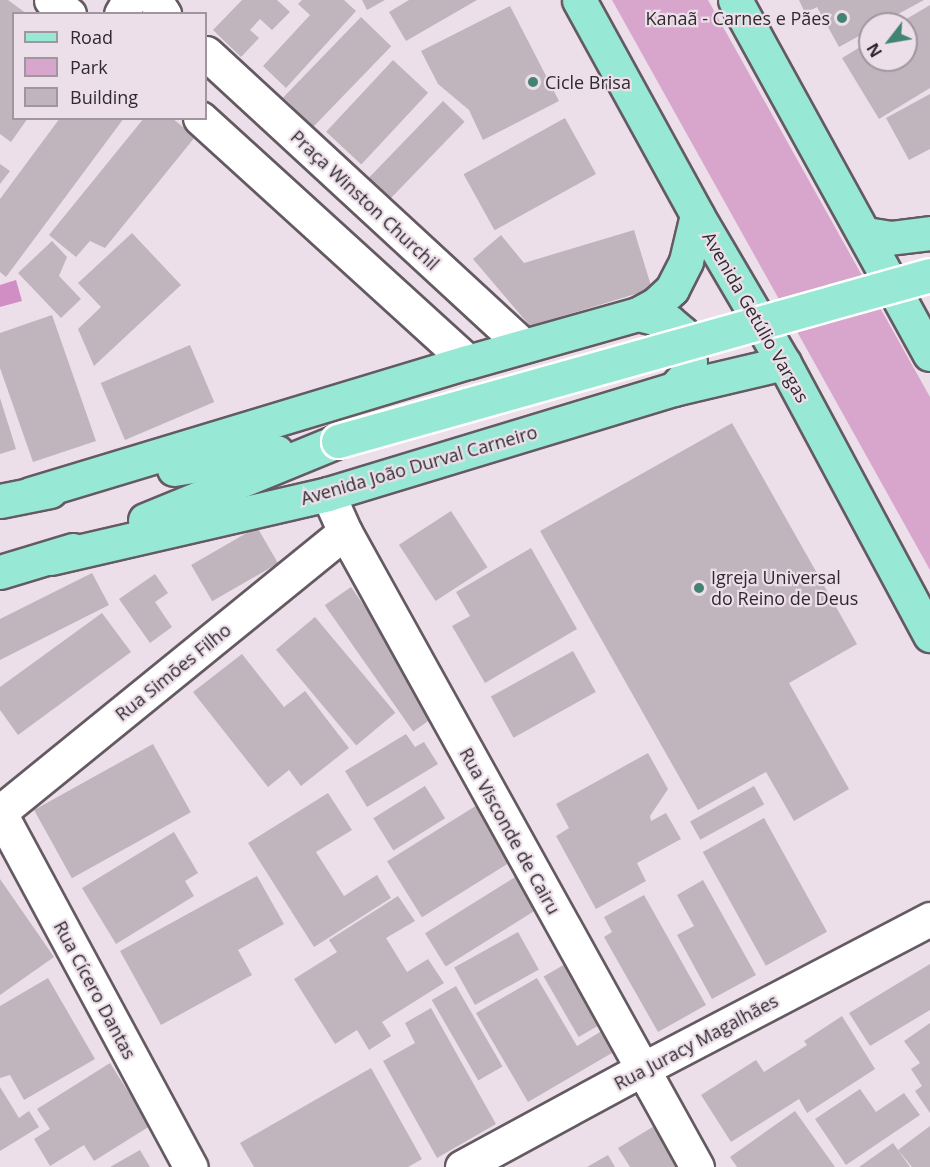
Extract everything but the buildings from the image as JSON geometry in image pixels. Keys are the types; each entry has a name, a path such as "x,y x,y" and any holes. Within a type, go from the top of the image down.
{"main road":[{"name":"Avenida Getúlio Vargas","path":"579,0 697,215 783,363 930,635"},
{"path":"735,0 866,234 930,354"},
{"name":"Avenida João Durval Carneiro","path":"15,498 468,362 638,314 656,304 672,289 686,261 697,215"},
{"path":"866,234 891,238 930,233"},
{"name":"Avenida João Durval Carneiro","path":"15,498 338,441 930,275"},
{"path":"638,314 669,322 682,333 690,362 688,373 674,389"},
{"name":"Avenida João Durval Carneiro","path":"0,572 51,558 328,494 674,389 783,363"},
{"name":"Avenida João Durval Carneiro","path":"51,558 338,441"}],"street":[{"path":"51,0 66,12"},
{"name":"Praça Winston Churchil","path":"207,54 524,346"},
{"path":"202,120 468,362"},
{"name":"Rua Visconde de Cairu","path":"328,494 345,532 641,1070 697,1167"},
{"name":"Rua Simões Filho","path":"0,813 345,532"},
{"name":"Rua Cícero Dantas","path":"0,813 191,1167"},
{"name":"Rua Juracy Magalhães","path":"462,1167 641,1070 930,919"}],"green space":[{"path":"612,0 708,0 930,397 930,570"}],"shaded area":[{"path":"16,280 22,301 0,307 0,285"}],"place":[{"name":"Kanaã - Carnes e Pães","path":"842,18"},
{"name":"Cicle Brisa","path":"533,82"},
{"name":"Igreja Universal do Reino de Deus","path":"699,588"}]}
